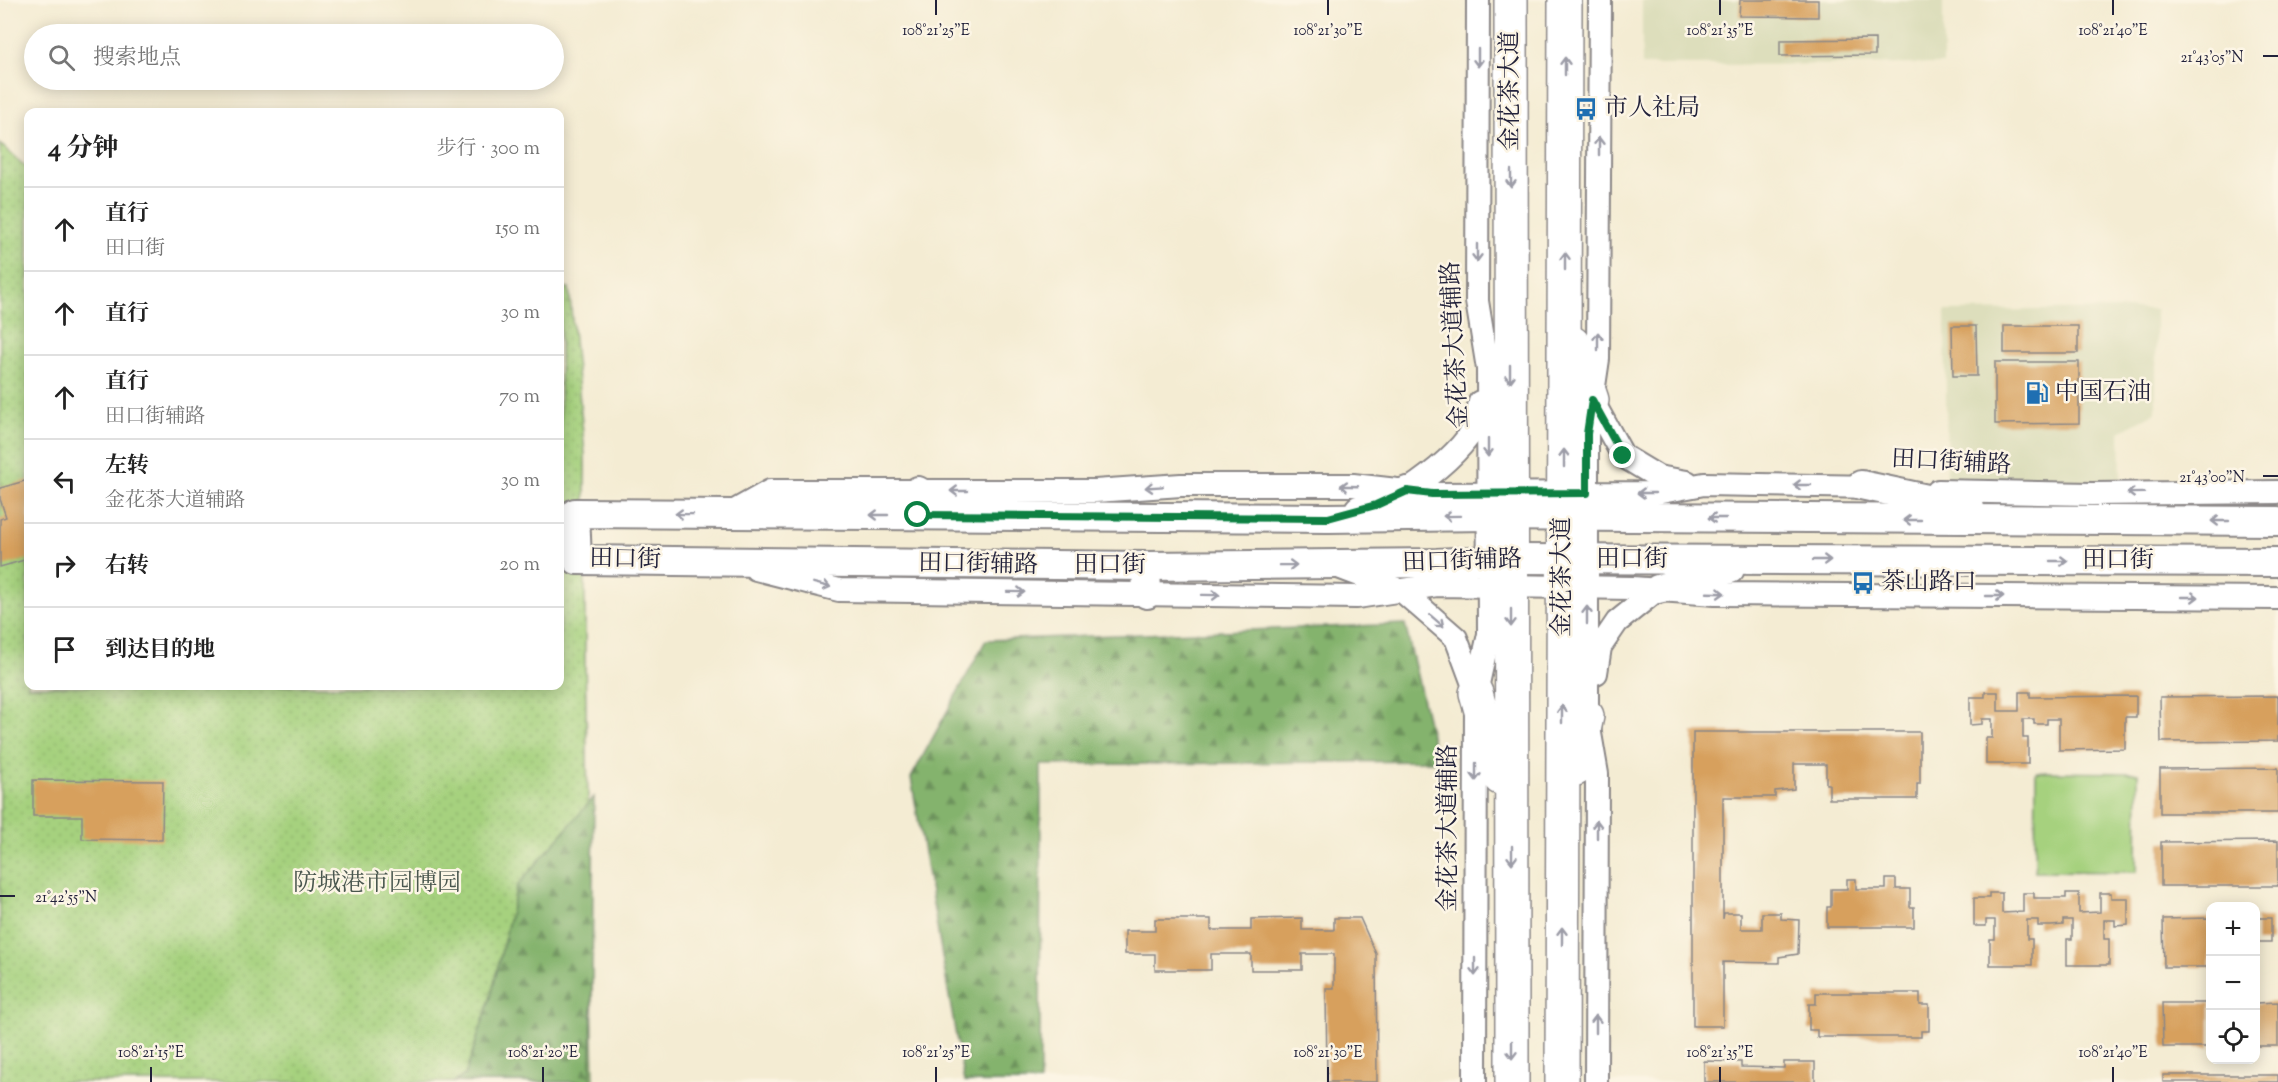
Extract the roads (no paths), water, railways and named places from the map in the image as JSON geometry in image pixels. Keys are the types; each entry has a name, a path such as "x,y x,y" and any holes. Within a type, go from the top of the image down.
{"highway":[{"name":"金花茶大道","path":"1511,0 1499,505 1512,821 1512,1082"},
{"name":"金花茶大道","path":"1562,1082 1562,836 1575,573 1575,505 1565,319 1565,0"},
{"path":"1565,319 1592,400"},
{"path":"1476,693 1512,821"},
{"path":"1562,836 1587,716"}],"main road":[{"path":"1861,485 2034,520"},
{"path":"1328,518 1376,505 1407,491"},
{"name":"田口街","path":"2278,521 2034,520 1575,505 1499,505 1328,518 918,503 729,514 575,513 577,560 1146,566 1437,563 1500,573 1575,573 1764,560 2278,561"},
{"path":"1658,589 1764,560"},
{"path":"1146,566 1147,594"}],"street":[{"name":"金花茶大道辅路","path":"1478,0 1477,301 1488,369 1499,505"},
{"path":"1575,505 1598,359 1600,0"},
{"path":"1407,491 1427,478 1452,455 1474,428 1488,369"},
{"path":"1592,400 1623,456 1658,477 1704,484"},
{"name":"田口街辅路","path":"1575,505 1704,484 1861,485 1955,493 2278,492"},
{"path":"918,503 1181,485 1353,485 1432,494 1499,505"},
{"name":"田口街辅路","path":"724,562 839,590 1357,597 1500,573"},
{"path":"1331,564 1402,591 1456,638 1476,693"},
{"name":"金花茶大道辅路","path":"1475,1082 1476,693 1500,573"},
{"path":"1596,1082 1597,774 1587,716 1575,573 1658,589 1715,594 2278,598"},
{"path":"1587,716 1600,647 1617,622 1658,589"}],"place":[{"name":"市人社局","path":"1586,109"},
{"name":"中国石油","path":"2037,393"},
{"name":"茶山路口","path":"1863,583"}],"park label":[{"name":"防城港市园博园","path":"377,884"}]}
